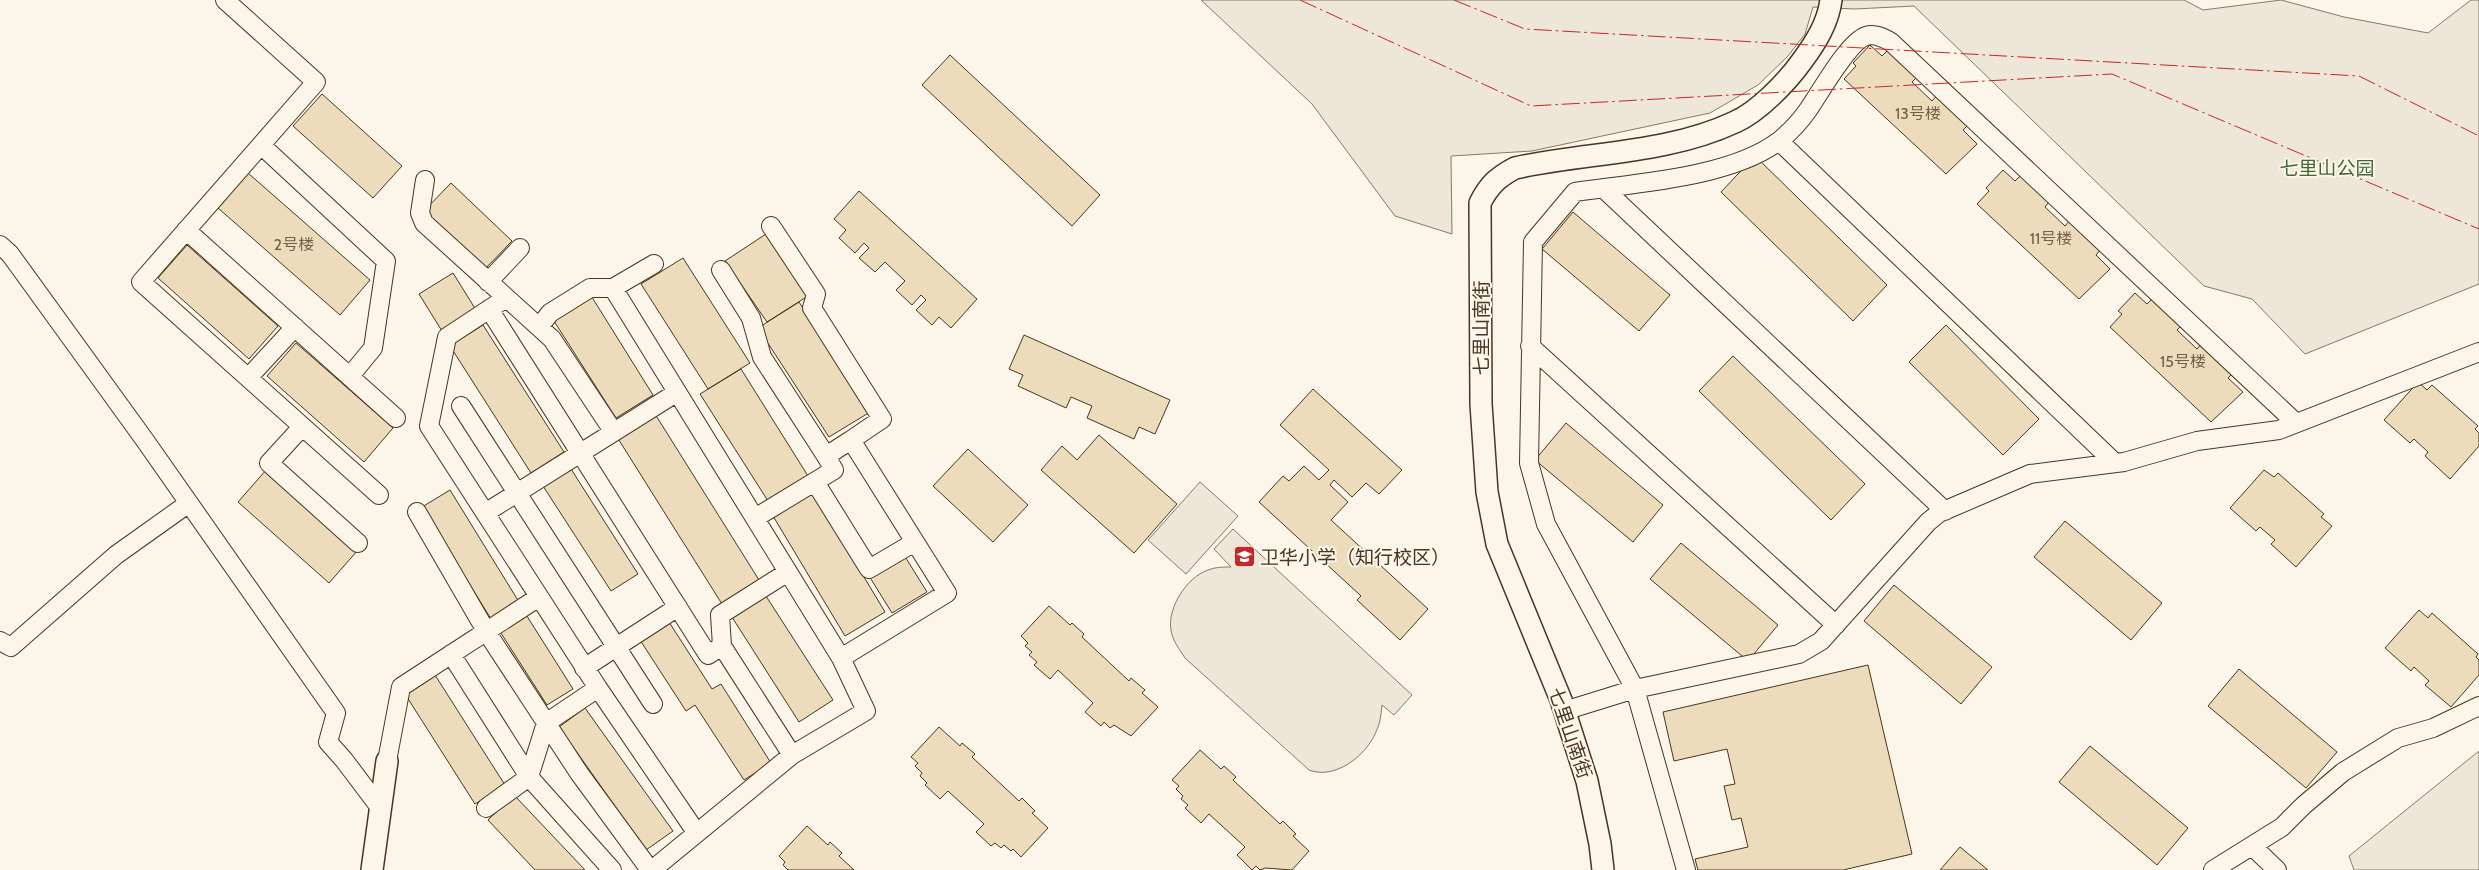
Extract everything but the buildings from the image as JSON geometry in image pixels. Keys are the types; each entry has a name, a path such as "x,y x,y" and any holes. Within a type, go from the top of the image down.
{"street":[{"path":"225,0 316,82 141,282 379,496"},
{"name":"七里山南街","path":"1603,870 1600,844 1587,781 1564,711 1497,544 1487,492 1481,404 1480,203 1488,187 1498,177 1515,168 1672,143 1736,122 1769,97 1794,72 1812,48 1829,16 1831,0"},
{"path":"1686,870 1635,689 1546,524 1529,463 1533,242 1575,192 1691,176 1740,161 1779,141 1807,112 1839,64 1859,40 1868,35 1880,36 1891,42 2296,423"},
{"path":"1779,141 2115,463"},
{"path":"261,145 386,261 373,348 350,376"},
{"path":"425,180 420,213 424,223 552,339 613,431"},
{"path":"1603,188 1945,511"},
{"path":"771,226 816,294 812,308 882,420 826,456"},
{"path":"186,230 396,418"},
{"path":"0,245 10,254 189,503 336,713 328,742 344,760 381,810"},
{"path":"488,282 520,248"},
{"path":"539,327 550,313 590,288 613,288 654,264"},
{"path":"720,270 751,318 762,357 834,470 755,518"},
{"path":"417,512 486,631 578,773 651,870 792,755 866,711 841,658 613,288"},
{"path":"506,298 447,337 429,426 584,668 696,832"},
{"path":"489,309 708,655 722,646"},
{"path":"248,378 295,327"},
{"path":"1530,346 1836,625"},
{"path":"1564,711 1635,689 1799,654 1820,642 1928,522 1945,511 2030,474 2115,463 2197,441 2279,430 2479,352"},
{"path":"485,513 676,393"},
{"path":"461,406 653,704"},
{"path":"302,427 269,463 358,543"},
{"path":"841,658 947,593 851,440"},
{"path":"815,482 869,569 915,542"},
{"path":"0,641 11,647 116,555 189,503"},
{"path":"788,572 720,615 722,646 792,755"},
{"path":"372,870 387,761 401,687 539,597"},
{"path":"584,668 678,607"},
{"path":"451,654 529,777 612,870"},
{"path":"486,808 529,777 546,723 598,688"},
{"path":"2213,870 2282,827 2304,805 2343,772 2398,738 2433,728 2479,706"},
{"path":"2252,846 2277,870"}],"green space":[{"name":"七里山公园","path":"1201,0 2184,0 2203,10 2281,0 2344,17 2428,33 2471,0 2479,0 2479,284 2305,354 2252,299 2204,286 1914,6 1855,9 1813,7 1805,34 1788,56 1758,85 1710,113 1532,151 1451,156 1452,234 1395,216 1312,104"},
{"path":"1200,482 1238,516 1186,574 1148,540"},
{"path":"1233,529 1412,695 1394,715 1382,705 1378,726 1371,741 1357,757 1339,769 1329,772 1309,770 1185,658 1176,645 1171,630 1172,612 1175,603 1186,586 1200,574 1208,570 1231,567 1214,549"},
{"path":"2479,751 2479,870 2354,870 2349,856"}],"power":[{"path":"1300,0 1531,106 2112,74 2479,229"},
{"path":"1454,0 1525,29 2359,76 2479,136"}],"place":[{"name":"卫华小学（知行校区）","path":"1244,557"}]}
